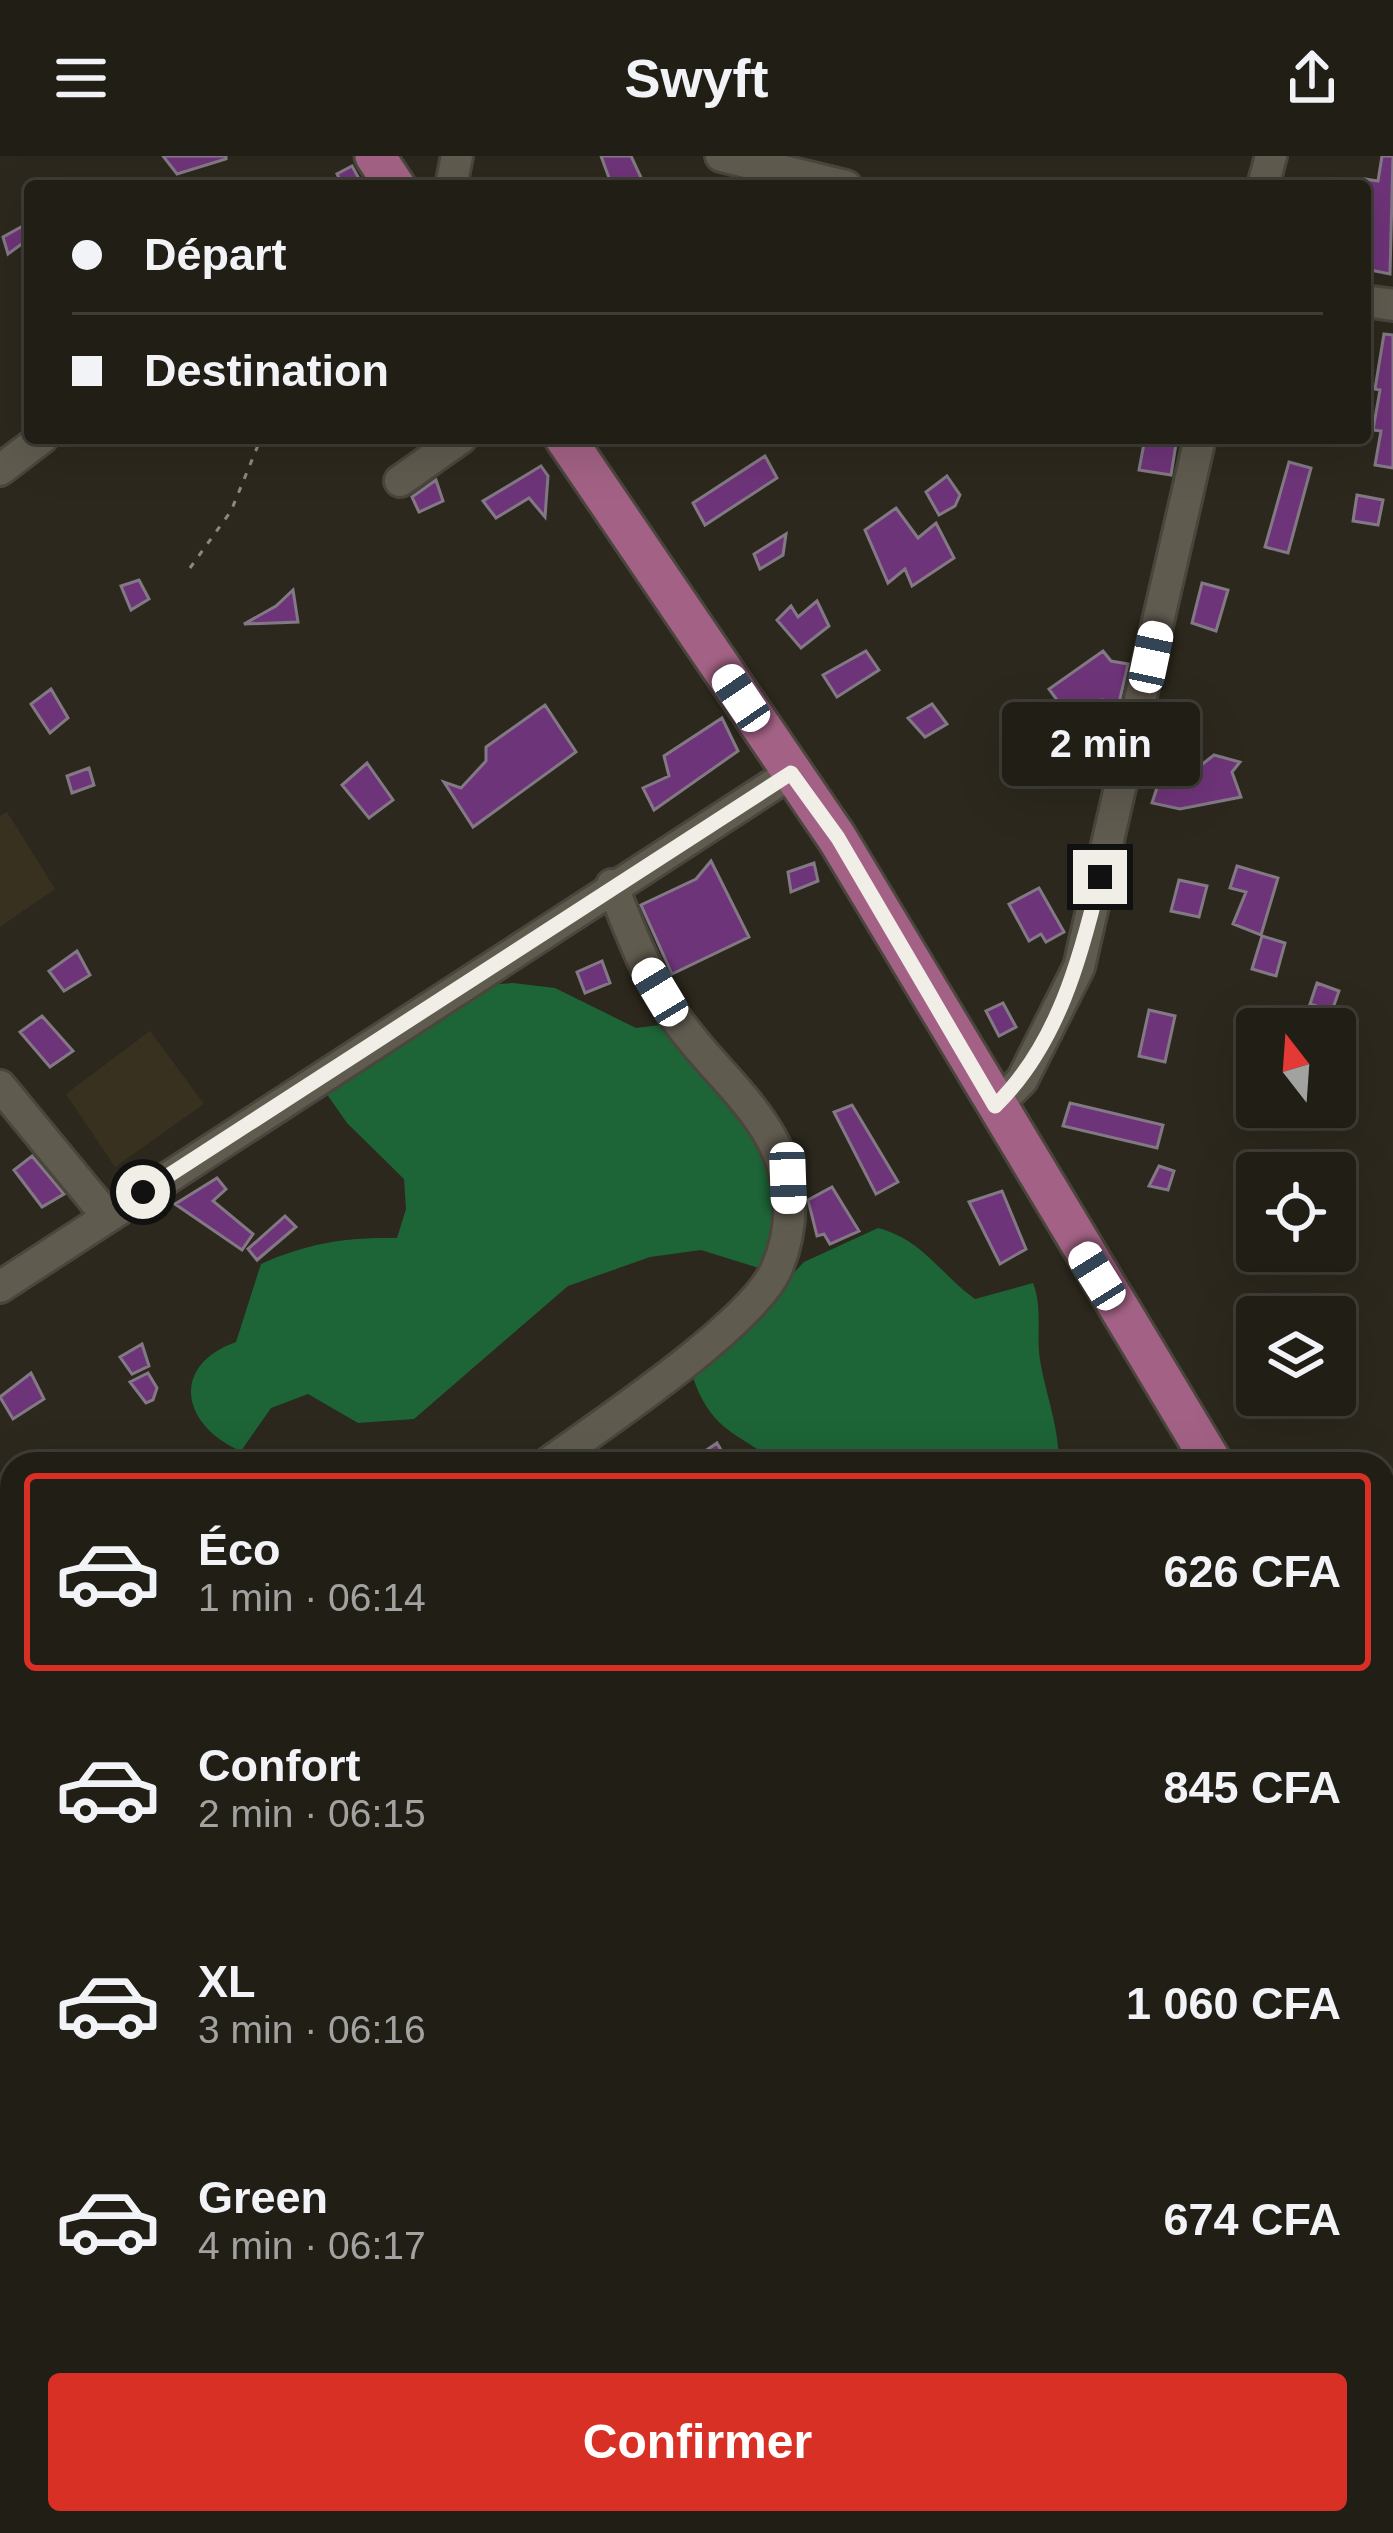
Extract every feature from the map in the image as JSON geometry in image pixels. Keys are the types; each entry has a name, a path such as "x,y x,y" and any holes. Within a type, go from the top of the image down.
{"main road":[{"path":"570,444 838,838 1206,1452"}],"street":[{"path":"721,156 821,180"},
{"path":"0,470 34,444"},
{"path":"400,481 452,444"},
{"path":"995,1106 1022,1080 1079,967 1199,444"},
{"path":"0,1287 612,885 791,773"},
{"path":"563,1452 730,1323 774,1275 790,1232 788,1178 771,1139 675,1018 645,968 612,885"},
{"path":"0,1086 107,1216"}],"path":[{"path":"190,568 231,511 259,444"}],"shaded area":[{"path":"7,812 55,889 0,927 0,816"},
{"path":"150,1031 204,1104 115,1167 66,1094"}],"green space":[{"path":"485,985 555,988 636,1028 668,1024 737,1116 767,1167 779,1222 762,1269 701,1250 650,1257 568,1286 414,1419 358,1423 308,1394 271,1408 241,1451 221,1440 196,1412 193,1380 200,1366 236,1342 261,1264 328,1243 397,1238 406,1209 404,1179 347,1123 326,1093"},
{"path":"878,1228 907,1240 975,1299 1033,1283 1040,1360 1058,1452 761,1452 728,1430 709,1410 693,1378 804,1262"}],"building":[{"path":"163,156 226,156 226,159 177,174"},
{"path":"601,156 631,156 642,180 610,180"},
{"path":"1382,156 1393,156 1390,274 1371,270 1371,180 1365,179 1378,181"},
{"path":"352,166 360,180 340,180 337,174"},
{"path":"24,225 24,242 8,254 3,237"},
{"path":"1384,334 1393,335 1393,468 1375,465 1381,431 1373,430 1380,390 1375,389"},
{"path":"1144,444 1176,444 1171,475 1139,470"},
{"path":"765,456 777,478 705,525 693,503"},
{"path":"1289,462 1311,468 1288,553 1265,547"},
{"path":"541,466 548,476 545,517 529,498 496,518 483,501"},
{"path":"947,476 960,495 955,506 939,515 926,492"},
{"path":"436,480 443,501 419,512 412,497"},
{"path":"1357,495 1383,500 1378,525 1353,521"},
{"path":"896,508 918,538 936,523 954,558 912,586 905,569 888,583 865,530"},
{"path":"786,534 783,555 760,569 754,554"},
{"path":"139,580 149,599 131,610 121,586"},
{"path":"1202,583 1228,590 1216,631 1192,623"},
{"path":"293,590 298,622 244,624 276,606"},
{"path":"817,601 829,626 801,648 777,620 791,606 798,617"},
{"path":"866,651 879,670 837,697 823,675"},
{"path":"1103,651 1111,661 1128,664 1119,703 1102,700 1073,722 1049,689"},
{"path":"51,689 68,718 50,733 31,704"},
{"path":"932,704 947,724 925,737 908,718"},
{"path":"545,705 576,752 473,827 444,782 461,788 486,761 486,747"},
{"path":"722,718 738,751 654,810 643,788 669,776 664,756"},
{"path":"1214,755 1240,762 1232,772 1241,797 1180,809 1152,803 1163,769 1186,777"},
{"path":"367,763 393,800 369,818 342,785"},
{"path":"89,768 94,785 72,793 67,776"},
{"path":"711,861 749,937 672,974 641,905 696,879"},
{"path":"814,863 818,881 791,892 788,872"},
{"path":"1237,866 1278,878 1261,935 1233,924 1246,892 1230,888"},
{"path":"1179,880 1207,886 1199,917 1171,911"},
{"path":"1039,888 1064,932 1046,942 1041,934 1029,941 1009,904"},
{"path":"1262,936 1285,943 1276,976 1252,969"},
{"path":"77,951 90,975 64,991 49,971"},
{"path":"602,961 610,983 585,993 577,972"},
{"path":"1317,983 1339,991 1333,1008 1310,1004"},
{"path":"1003,1003 1016,1027 999,1036 986,1011"},
{"path":"1149,1010 1175,1016 1165,1062 1139,1056"},
{"path":"42,1016 73,1051 50,1067 20,1032"},
{"path":"1070,1103 1163,1125 1157,1148 1063,1126"},
{"path":"852,1105 898,1182 876,1194 834,1112"},
{"path":"32,1156 64,1194 42,1207 14,1170"},
{"path":"1159,1166 1174,1171 1168,1190 1149,1186"},
{"path":"217,1178 226,1189 213,1201 253,1234 242,1250 175,1204"},
{"path":"832,1187 859,1231 830,1244 824,1234 817,1236 808,1200"},
{"path":"1002,1191 1026,1249 1000,1264 969,1202"},
{"path":"285,1216 296,1227 257,1260 248,1249"},
{"path":"142,1344 149,1366 132,1374 120,1357"},
{"path":"31,1373 44,1399 13,1419 0,1397"},
{"path":"148,1373 157,1388 153,1400 146,1403 130,1382"}],"route":[{"path":"143,1192 791,773 838,838 995,1106 1022,1080 1079,967 1100,877"}]}
